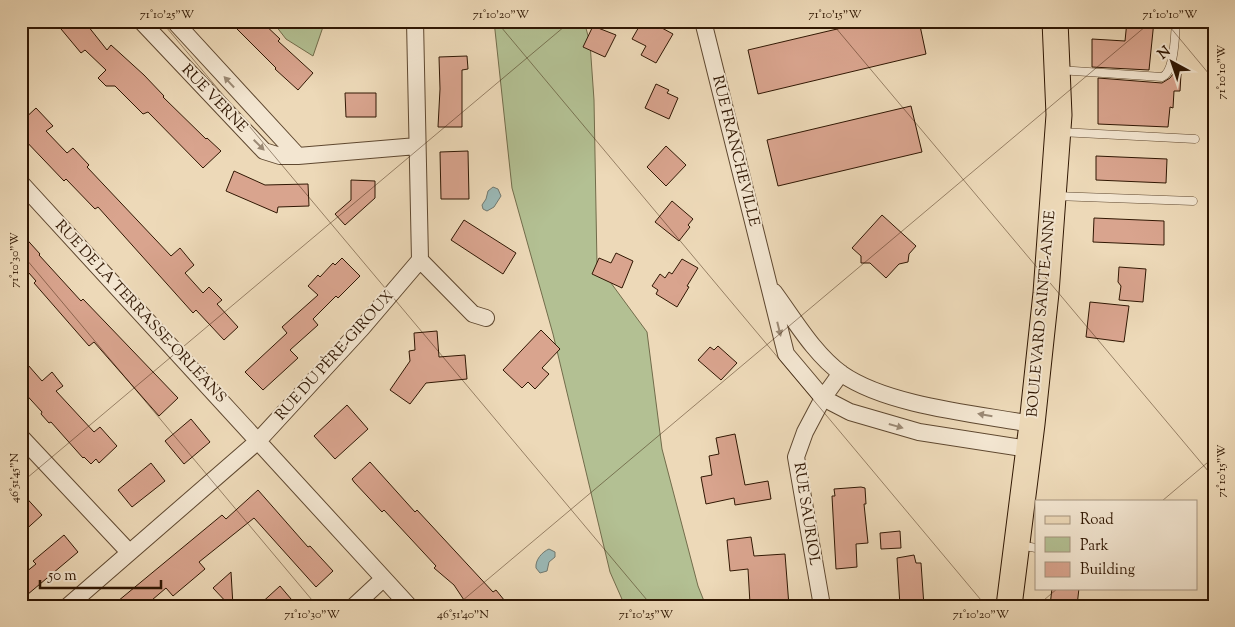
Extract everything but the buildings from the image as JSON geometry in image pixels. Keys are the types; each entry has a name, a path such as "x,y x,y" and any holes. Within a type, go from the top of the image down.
{"main road":[{"name":"BOULEVARD SAINTE-ANNE","path":"1010,606 1027,546 1029,449 1046,293 1059,115 1055,21"}],"street":[{"name":"RUE VERNE","path":"141,21 264,151 280,156 298,156 417,146"},
{"name":"RUE VERNE","path":"174,21 298,156"},
{"path":"415,21 420,260 473,314 486,318"},
{"name":"RUE FRANCHEVILLE","path":"703,21 786,354 823,398 850,412 920,432 1029,449"},
{"name":"RUE DE LA TERRASSE-ORLÉANS","path":"21,183 409,606"},
{"name":"RUE DU PÈRE-GIROUX","path":"68,606 258,441 362,328 420,260"},
{"name":"RUE FRANCHEVILLE","path":"767,282 810,343 841,373 860,384 924,405 1032,424"},
{"name":"RUE SAURIOL","path":"822,606 796,458 805,432 823,398 841,373"},
{"path":"21,437 130,552"},
{"path":"354,606 383,579"}],"lane":[{"path":"1057,70 1162,77 1169,72 1176,21"},
{"path":"1058,132 1195,139"},
{"path":"1053,196 1193,202"}],"green space":[{"path":"272,21 325,21 313,56 286,39"},
{"path":"494,21 584,21 590,43 594,100 597,264 647,332 662,449 698,586 706,606 625,606 610,572 553,334 512,188"}],"water":[{"path":"493,187 498,189 501,196 494,207 487,211 483,209 482,205 488,191"},
{"path":"549,549 555,552 555,557 549,562 547,571 540,573 536,568 538,559"}]}
